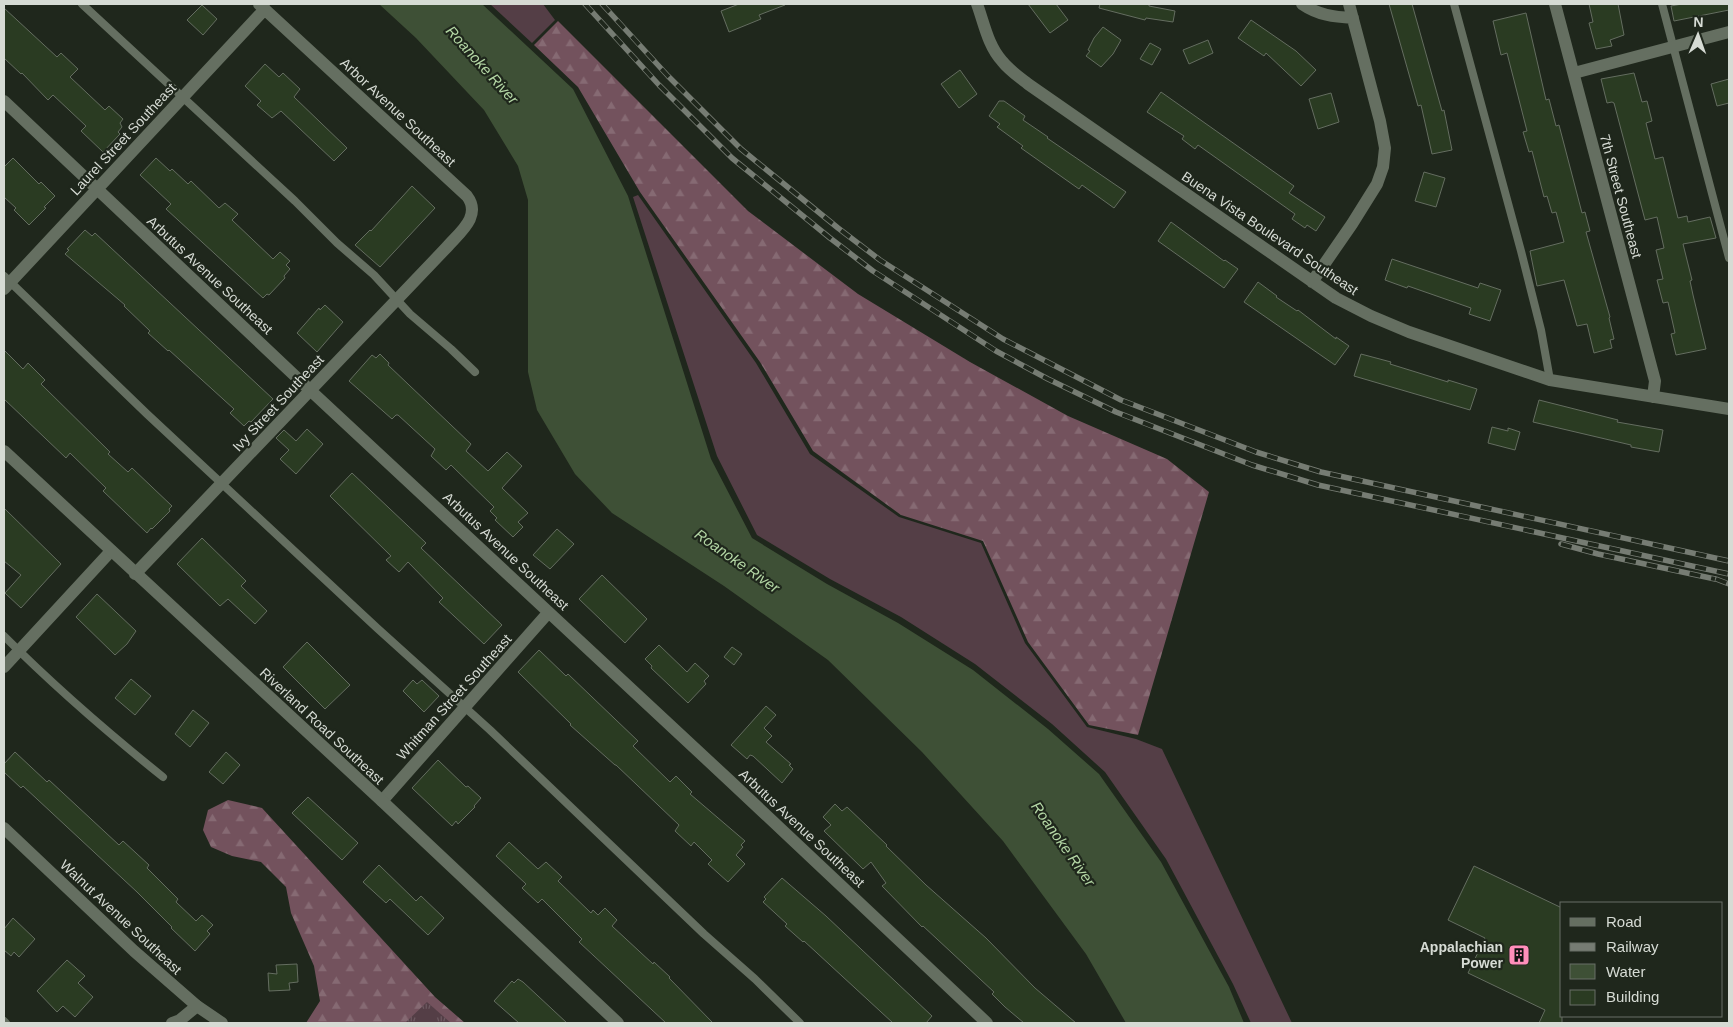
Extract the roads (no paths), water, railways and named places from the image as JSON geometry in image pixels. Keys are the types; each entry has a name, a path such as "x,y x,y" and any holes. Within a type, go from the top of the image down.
{"street":[{"name":"Buena Vista Boulevard Southeast","path":"977,4 992,46 1010,70 1336,298 1371,316 1409,332 1550,380 1729,409"},
{"path":"1302,4 1312,11 1331,17 1353,18"},
{"path":"1312,282 1378,184 1383,167 1385,148 1380,122 1349,4"},
{"name":"7th Street Southeast","path":"1555,4 1655,381 1653,397"},
{"name":"Laurel Street Southeast","path":"6,282 182,97 262,6"},
{"name":"Arbor Avenue Southeast","path":"262,6 471,201 473,210 471,219 442,252"},
{"path":"1574,73 1729,32"},
{"name":"Arbutus Avenue Southeast","path":"4,101 310,391 987,1023"},
{"name":"Ivy Street Southeast","path":"135,574 223,484 442,252"},
{"name":"Riverland Road Southeast","path":"4,451 382,801 618,1023"},
{"path":"4,667 111,551"},
{"name":"Whitman Street Southeast","path":"382,801 548,613"},
{"name":"Walnut Avenue Southeast","path":"4,828 134,951 197,1006 222,1023"},
{"path":"172,1023 180,1020 197,1006"}],"lane":[{"path":"82,4 295,201 337,243 374,275 410,314 451,348 475,372"},
{"path":"1454,4 1521,251 1550,380"},
{"path":"1662,4 1729,258"},
{"path":"6,282 376,628 464,706 800,1023"},
{"path":"4,636 96,723 162,777"}],"water":[{"name":"Roanoke River","path":"379,4 482,4 573,89 628,196 711,459 752,538 827,584 898,623 973,670 1048,729 1099,774 1161,862 1229,987 1244,1023 1126,1023 1086,954 1003,841 922,752 828,660 724,586 612,513 575,474 537,410 528,372 528,200 518,166 484,110 416,38"}],"railway":[{"path":"585,4 659,85 732,158 830,238 873,271 996,351 1048,379 1116,412 1252,465 1318,485 1729,574"},
{"path":"602,4 668,76 741,149 838,228 880,260 1003,339 1121,400 1256,452 1321,472 1729,561"},
{"path":"1561,544 1598,554 1715,579"},
{"path":"1716,579 1729,584"}],"place":[{"name":"Appalachian Power","path":"1519,955"}]}
